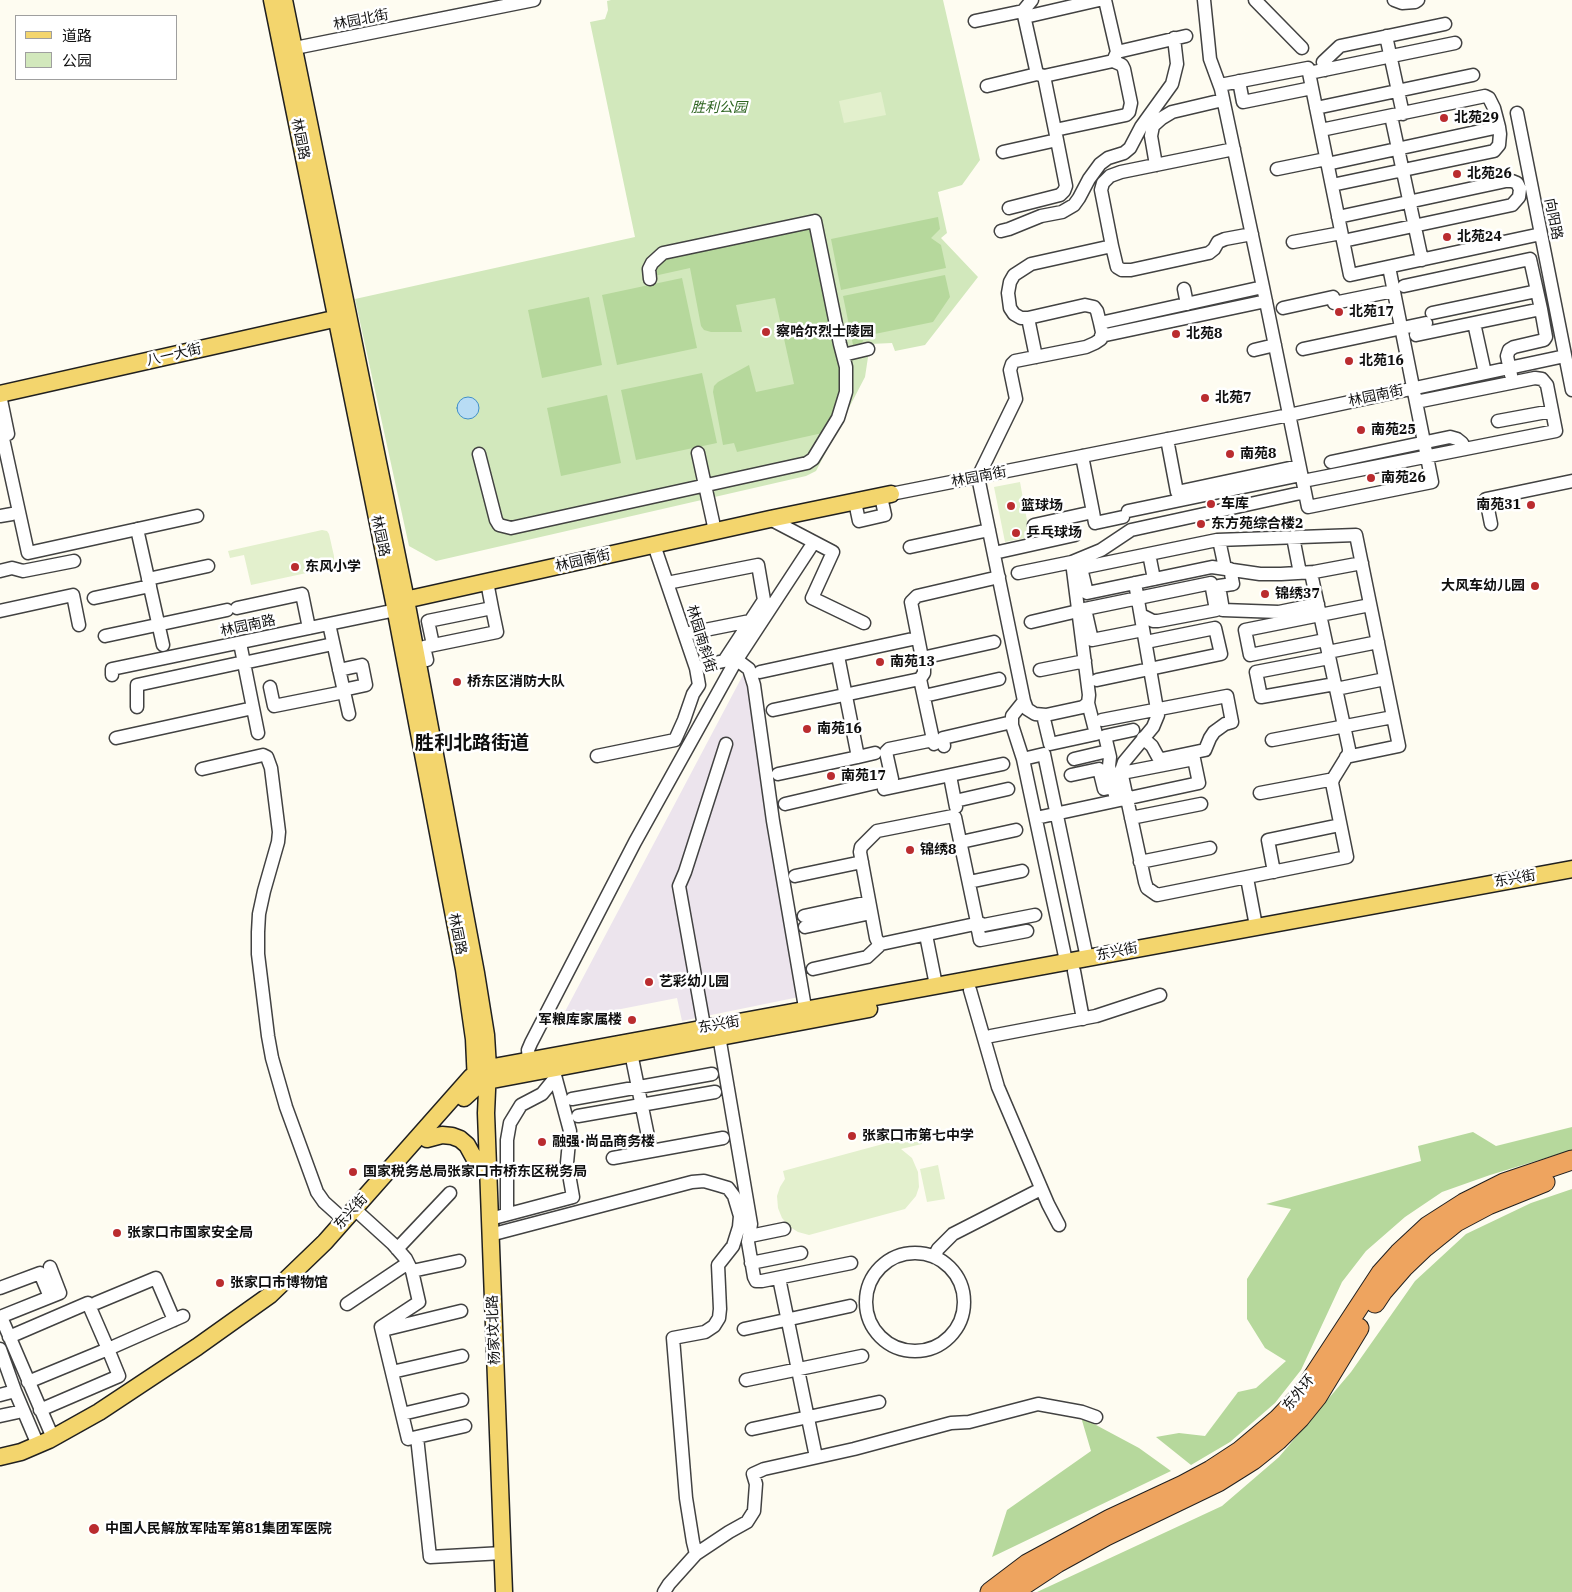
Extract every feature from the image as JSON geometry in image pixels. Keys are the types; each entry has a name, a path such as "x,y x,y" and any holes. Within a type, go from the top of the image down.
{"highway":[{"name":"东外环","path":"990,1592 1027,1564 1051,1550 1110,1519 1183,1485 1240,1451 1278,1420 1301,1395 1381,1273 1398,1253 1428,1226 1464,1203 1504,1183 1572,1160"},
{"path":"1013,1592 1057,1563 1106,1536 1218,1482 1253,1460 1278,1440 1317,1398 1383,1291 1425,1247 1456,1222 1488,1205 1535,1185 1572,1173"}],"main road":[{"name":"林园路","path":"272,0 288,50 398,604 464,969 474,1046 482,1077"},
{"name":"林园路","path":"284,0 288,50"},
{"name":"八一大街","path":"0,383 341,313"},
{"name":"八一大街","path":"0,395 341,313"},
{"name":"林园南街","path":"398,604 714,531 886,495"},
{"name":"林园路","path":"398,604 476,973 486,1035 482,1077"},
{"name":"东兴街","path":"0,1457 21,1452 45,1442 99,1412 197,1347 270,1295 324,1242 351,1220 482,1077 554,1073 710,1034 1077,966 1572,869"},
{"name":"东兴街","path":"1257,931 1572,879"},
{"name":"东兴街","path":"938,991 970,990 1077,966"},
{"name":"东兴街","path":"0,1465 21,1460 53,1446 103,1418 215,1344 278,1299 333,1245 351,1220 456,1093 482,1077 529,1060 710,1034"},
{"path":"456,1093 466,1074 474,1046"},
{"name":"杨家坟北路","path":"482,1077 478,1165 498,1553 504,1592"},
{"name":"杨家坟北路","path":"482,1077 486,1113 490,1227 498,1553 496,1592"},
{"path":"427,1139 442,1135 452,1136 460,1140 468,1145 478,1165"}],"street":[{"name":"林园北街","path":"288,50 486,5 534,0"},
{"path":"1009,208 1060,195 1066,186 1056,135 1024,14 1032,0"},
{"path":"975,21 1099,0"},
{"path":"1003,152 1126,115 1130,110 1131,104 1124,69 1115,56 1105,0"},
{"path":"1204,0 1210,59 1218,80 1234,149 1308,507 1432,482 1401,329 1399,288 1389,267"},
{"path":"1255,0 1302,48"},
{"path":"1394,0 1402,3 1418,0"},
{"path":"1325,70 1323,62 1340,46 1445,24"},
{"path":"1386,36 1398,91 1398,149 1422,260"},
{"path":"987,86 1041,75 1180,37 1176,73 1172,84 1145,122 1130,148 1108,158 1100,164 1074,205 1062,212 1041,216 1001,231"},
{"path":"1309,73 1455,42"},
{"path":"1218,80 1239,81 1308,68 1350,275 1541,234"},
{"path":"1316,108 1473,75"},
{"path":"1239,81 1243,102 1312,88"},
{"path":"1321,130 1485,96 1489,98 1494,108 1499,145 1494,151 1332,185"},
{"path":"1156,165 1151,136 1153,126 1172,112 1223,100"},
{"path":"1130,110 1145,122"},
{"name":"向阳路","path":"1517,113 1526,188 1541,234 1572,390"},
{"path":"1277,169 1520,130"},
{"path":"1234,149 1121,172 1110,176 1103,183 1101,190 1112,246 1117,267 1122,270 1131,270 1209,253 1218,242 1252,234"},
{"path":"1293,242 1415,226 1512,205 1526,188 1512,181 1506,181 1338,217"},
{"path":"1065,189 1079,198"},
{"path":"479,454 496,520 499,525 512,528 807,463 813,459 838,418 846,392 843,355 815,221 663,253 652,263 650,279"},
{"path":"1088,703 1083,708 1043,715 1035,714 1027,709 978,477 1016,399 1010,370 1012,364 1015,361 1086,347 1101,339 1101,329 1097,311 1094,307 1085,305 1028,318 1021,318 1014,314 1010,308 1008,293 1010,282 1014,275 1031,264 1112,246"},
{"path":"1283,308 1333,298 1334,303 1530,260 1546,337 1544,340 1514,347 1510,350 1507,356 1512,383"},
{"path":"1101,329 1187,304 1263,287"},
{"path":"1184,289 1187,304"},
{"path":"1303,349 1401,329 1429,318 1537,291"},
{"path":"1101,329 1266,300"},
{"path":"1416,335 1541,309"},
{"path":"1028,318 1036,357"},
{"path":"1474,323 1484,373"},
{"path":"1254,350 1275,345"},
{"path":"843,355 868,349"},
{"name":"林园南街","path":"886,495 1289,415 1564,356"},
{"path":"1082,456 1095,523 1126,514 1302,478 1556,431 1547,385 1542,379 1535,378 1416,402"},
{"path":"0,395 24,508"},
{"path":"1498,421 1552,411"},
{"path":"0,425 28,553 197,516"},
{"path":"1331,462 1456,436 1465,449"},
{"path":"1167,439 1177,492 1302,478"},
{"path":"698,453 714,531"},
{"path":"1018,574 1072,562 1101,550 1132,530 1302,478"},
{"path":"1490,524 1486,499 1572,481"},
{"path":"1034,525 1092,512"},
{"path":"770,519 833,552 812,598 864,623"},
{"path":"137,529 163,645"},
{"path":"910,547 989,530"},
{"path":"1346,757 1399,746 1385,679 1378,642 1370,605 1362,563 1356,535 1219,540 1082,568 1087,594 1212,567 1270,574 1305,573 1362,563"},
{"path":"994,553 1075,536"},
{"path":"1133,730 1105,736 1109,766 1113,787 1122,799 1131,818 1145,882 1148,888 1157,895 1347,858 1332,780 1349,749 1319,610 1293,538"},
{"path":"1219,540 1233,584 1219,586 1223,610 1279,612 1370,605"},
{"path":"529,1060 528,1050 531,1043 626,859 737,660 814,542"},
{"name":"林园南斜街","path":"598,756 674,740 699,685 696,668 654,545"},
{"path":"1149,554 1154,579"},
{"path":"0,571 12,568 23,571 74,561"},
{"path":"1043,715 1050,744 1096,734 1088,703 1089,695 1072,562"},
{"path":"667,583 758,565 764,600 724,661 704,665"},
{"path":"94,598 208,566"},
{"path":"773,710 920,679 924,673 923,648 911,606 914,598 999,577"},
{"path":"427,660 424,646 497,632 487,582"},
{"path":"1122,799 1121,766 1156,721 1158,710 1135,583"},
{"path":"1097,680 1221,654 1215,628 1092,640 1086,610 1211,583 1216,610 1158,622 1152,622 1141,615"},
{"path":"105,636 302,594 309,628"},
{"path":"0,611 73,596 79,625"},
{"name":"林园南路","path":"112,675 112,669 329,624 398,604"},
{"path":"432,640 428,621 492,608"},
{"path":"1319,610 1245,630 1250,655 1328,650 1378,642"},
{"path":"1031,622 1078,611"},
{"path":"685,634 750,621"},
{"path":"329,624 349,714"},
{"path":"760,672 838,656 994,642"},
{"path":"240,643 246,662 258,734"},
{"path":"136,707 137,685 333,644"},
{"path":"1328,650 1256,672 1261,698 1385,679"},
{"path":"838,656 858,757"},
{"path":"737,660 749,669 754,685 773,822 806,1015"},
{"path":"1040,670 1084,661"},
{"path":"270,687 274,706 366,685 362,665 339,670"},
{"path":"920,679 937,743"},
{"path":"924,696 999,679"},
{"path":"1102,720 1227,696 1232,722 1225,724 1214,732 1205,750 1162,759 1158,757 1152,746 1143,738"},
{"path":"1024,700 1012,716 1012,722 1023,759 1036,818 1077,966"},
{"path":"116,738 253,708"},
{"path":"1272,740 1393,717"},
{"path":"785,804 892,779 886,752 889,750 937,743 943,738 1012,722"},
{"path":"726,744 679,886 750,1215 751,1224 748,1242 756,1267 754,1277 756,1281 762,1281 851,1262"},
{"path":"1074,759 1108,751"},
{"path":"778,774 875,752"},
{"path":"1023,759 1044,754 1057,814 1083,1018"},
{"path":"202,769 263,755 267,757 279,832 259,914 258,954 272,1058 286,1107 308,1170 317,1192 324,1202 397,1249 410,1267 419,1302 381,1328 408,1439 465,1426"},
{"path":"1036,818 1199,783 1194,759 1122,773"},
{"path":"884,790 1003,764"},
{"path":"1070,775 1099,769 1104,789 1113,787"},
{"path":"950,776 956,809 953,816"},
{"path":"1260,793 1332,780"},
{"path":"955,801 1008,789"},
{"path":"1131,818 1201,804"},
{"path":"953,816 955,817 980,940 1027,931"},
{"path":"882,944 876,938 860,852 861,846 877,831 953,816"},
{"path":"1274,872 1268,840 1340,825"},
{"path":"960,842 1016,830"},
{"path":"1140,862 1210,848"},
{"path":"795,876 862,862"},
{"path":"969,882 1022,870"},
{"path":"1246,878 1257,931"},
{"path":"804,922 870,908"},
{"path":"813,969 867,957 882,944 976,923 984,925 1035,915"},
{"path":"926,935 938,991"},
{"path":"970,990 998,1087 1058,1225"},
{"path":"991,1036 1096,1016 1160,995"},
{"path":"632,1053 651,1151"},
{"path":"507,1214 507,1140 510,1123 521,1105 542,1094 554,1073"},
{"path":"490,1227 507,1214 573,1197 567,1163 570,1131 554,1073"},
{"path":"572,1099 712,1074"},
{"path":"578,1116 715,1092"},
{"path":"612,1158 723,1138"},
{"path":"490,1227 692,1182 704,1182 728,1188 734,1196 740,1216 739,1227 733,1246 718,1265 719,1318 714,1326 706,1332 673,1338 686,1498 692,1542 696,1554"},
{"path":"934,1257 938,1249 953,1234 1041,1189"},
{"path":"397,1249 450,1193"},
{"path":"750,1236 784,1229"},
{"path":"756,1267 801,1253"},
{"path":"908,1253 924,1253 934,1257 952,1268 960,1282 964,1297 963,1313 957,1327 946,1339 933,1347 917,1350 902,1349 886,1342 875,1330 868,1315 866,1298 870,1282 879,1268 892,1258 908,1253"},
{"path":"348,1304 410,1267 459,1261"},
{"path":"45,1442 40,1410 0,1317 60,1293 50,1267"},
{"path":"0,1288 40,1273 50,1297"},
{"path":"28,1382 179,1318 156,1278 96,1302"},
{"path":"779,1278 816,1457"},
{"path":"9,1336 88,1303 112,1348 119,1376 40,1410"},
{"path":"744,1329 850,1306"},
{"path":"382,1330 461,1311"},
{"path":"0,1349 2,1364 23,1411 45,1442"},
{"path":"392,1372 462,1356"},
{"path":"746,1380 862,1356"},
{"path":"0,1394 15,1391"},
{"path":"402,1414 462,1400"},
{"path":"752,1429 879,1402"},
{"path":"664,1592 696,1554 728,1532 747,1522 754,1511 756,1484 753,1474 950,1423 969,1422 1038,1404 1082,1412 1096,1417"},
{"path":"0,1416 23,1411"},
{"path":"416,1437 430,1556 498,1553"}],"shaded area":[{"path":"744,673 747,675 799,997 682,1021 677,998 560,1021"}],"green space":[{"name":"察哈尔烈士陵园","path":"943,0 980,160 962,185 938,192 947,233 941,238 978,277 925,345 895,351 892,343 870,344 865,377 816,471 806,476 436,561 409,546 355,299 635,237 590,22 605,19 608,10 607,1"},
{"path":"881,92 886,115 844,123 839,101"},
{"path":"938,217 940,229 931,238 941,245 946,268 841,290 831,239"},
{"path":"813,225 844,384 827,432 737,452 734,443 723,445 713,392 714,386 749,365 756,392 794,384 775,298 736,305 742,332 711,332 704,330 701,326 690,268 654,276 653,266 660,260"},
{"path":"945,275 950,297 933,322 865,336 862,343 853,345 843,296"},
{"path":"682,278 697,348 617,365 602,295"},
{"path":"589,297 602,365 542,378 528,310"},
{"path":"702,373 717,443 636,460 621,390"},
{"path":"607,395 621,463 561,476 547,408"},
{"name":"篮球场","path":"1020,482 1030,537 1005,542 994,487"},
{"path":"322,530 327,531 329,534 334,556 334,560 325,569 251,585 244,555 230,558 228,551"},
{"path":"1572,1127 1572,1150 1442,1192 1405,1217 1366,1251 1342,1282 1301,1370 1275,1403 1230,1442 1191,1465 1156,1437 1179,1433 1205,1436 1238,1392 1256,1388 1286,1361 1265,1348 1247,1319 1247,1279 1291,1209 1266,1204 1421,1161 1418,1146 1473,1132 1496,1146"},
{"path":"920,1134 922,1144 901,1149 912,1158 918,1172 919,1187 916,1196 905,1209 809,1235 798,1232 790,1227 782,1218 778,1208 777,1196 785,1179 783,1171"},
{"path":"938,1165 945,1199 927,1202 920,1169"},
{"path":"1572,1189 1572,1592 1037,1592 1222,1506 1279,1457 1351,1372 1415,1281 1466,1234 1531,1203"},
{"path":"1081,1417 1139,1448 1171,1471 992,1557 1007,1510 1091,1451"}],"water":[{"path":"468,397 476,400 479,408 476,416 468,419 460,416 457,408 460,400"}],"place":[{"name":"北苑29","path":"1444,118"},
{"name":"北苑26","path":"1457,174"},
{"name":"北苑24","path":"1447,237"},
{"name":"北苑17","path":"1339,312"},
{"name":"察哈尔烈士陵园","path":"766,332"},
{"name":"北苑8","path":"1176,334"},
{"name":"北苑16","path":"1349,361"},
{"name":"北苑7","path":"1205,398"},
{"name":"南苑25","path":"1361,430"},
{"name":"南苑8","path":"1230,454"},
{"name":"南苑26","path":"1371,478"},
{"name":"车库","path":"1211,504"},
{"name":"南苑31","path":"1531,505"},
{"name":"篮球场","path":"1011,506"},
{"name":"东方苑综合楼2","path":"1201,524"},
{"name":"乒乓球场","path":"1016,533"},
{"name":"东风小学","path":"295,567"},
{"name":"大风车幼儿园","path":"1535,586"},
{"name":"锦绣37","path":"1265,594"},
{"name":"南苑13","path":"880,662"},
{"name":"桥东区消防大队","path":"457,682"},
{"name":"南苑16","path":"807,729"},
{"name":"南苑17","path":"831,776"},
{"name":"锦绣8","path":"910,850"},
{"name":"艺彩幼儿园","path":"649,982"},
{"name":"军粮库家属楼","path":"632,1020"},
{"name":"张家口市第七中学","path":"852,1136"},
{"name":"融强·尚品商务楼","path":"542,1142"},
{"name":"国家税务总局张家口市桥东区税务局","path":"353,1172"},
{"name":"张家口市国家安全局","path":"117,1233"},
{"name":"张家口市博物馆","path":"220,1283"},
{"name":"中国人民解放军陆军第81集团军医院","path":"94,1529"}],"district":[{"name":"胜利北路街道","path":"472,744"}],"park label":[{"name":"胜利公园","path":"719,108"}]}
